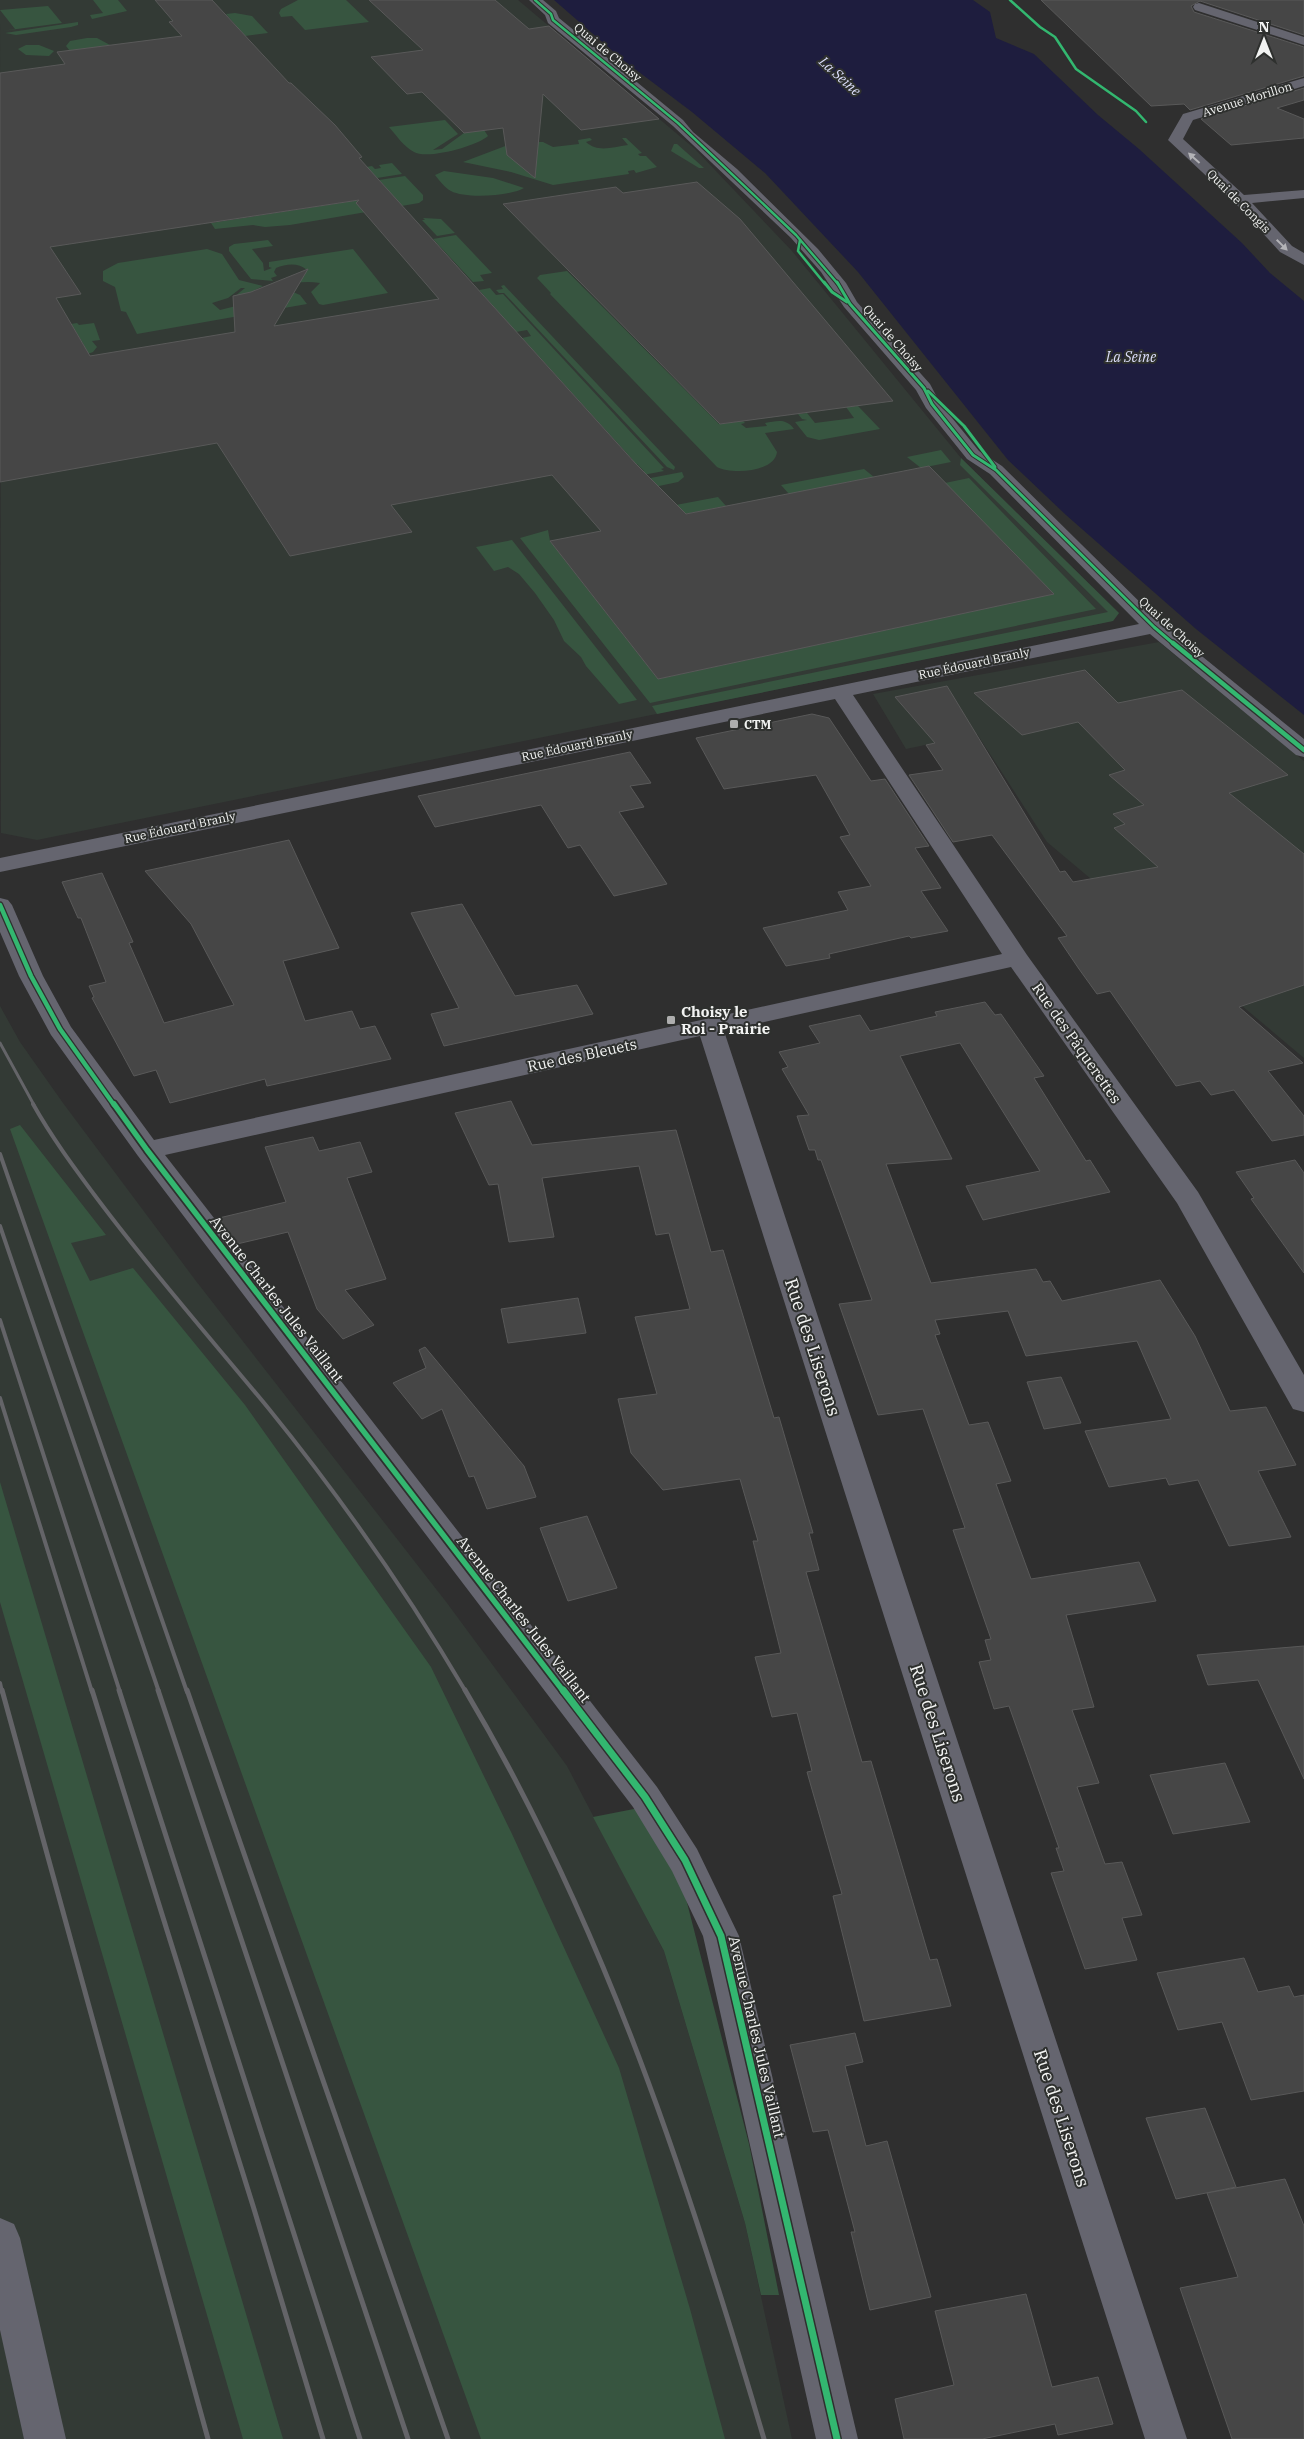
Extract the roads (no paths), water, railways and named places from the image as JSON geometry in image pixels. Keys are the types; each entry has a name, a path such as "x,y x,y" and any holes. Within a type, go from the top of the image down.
{"street":[{"name":"Quai de Choisy","path":"535,0 551,14 553,20 678,124 684,132 710,153 720,164 732,172 800,240 844,290 850,304 924,388 932,404 973,455 996,470 1154,627 1304,750"},
{"path":"1199,7 1304,41"},
{"name":"Avenue Morillon","path":"1175,140 1188,117 1304,82"},
{"name":"Quai de Congis","path":"1175,140 1240,200 1286,249 1304,260"},
{"path":"1240,200 1304,194"},
{"name":"Rue Édouard Branly","path":"0,865 1154,627"},
{"name":"Rue des Pâquerettes","path":"840,691 1018,958 1188,1199 1304,1401"},
{"name":"Avenue Charles Jules Vaillant","path":"0,905 31,976 60,1029 147,1150 645,1797 685,1860 721,1936 837,2439"},
{"name":"Rue des Bleuets","path":"147,1150 1018,958"},
{"name":"Rue des Liserons","path":"710,1027 1166,2439"},
{"path":"0,2238 45,2439"}],"water":[{"name":"La Seine","path":"554,0 973,0 990,12 996,38 1034,54 1098,115 1139,149 1242,243 1270,273 1304,301 1304,715 1196,629 1066,515 1008,460 858,272 765,173 692,112 623,60"}],"railway":[{"path":"0,1043 34,1105"},
{"path":"33,1104 64,1154 119,1228 269,1409 348,1512 421,1618 466,1692"},
{"path":"0,1154 187,1692"},
{"path":"0,1226 159,1692"},
{"path":"0,1320 120,1692"},
{"path":"0,1398 92,1692"},
{"path":"0,1683 2,1692"},
{"path":"2,1690 208,2439"},
{"path":"92,1690 254,2209 323,2439"},
{"path":"119,1690 360,2439"},
{"path":"158,1690 408,2439"},
{"path":"187,1690 448,2439"},
{"path":"465,1690 515,1778 560,1869 601,1961 673,2150 705,2246 764,2439"}],"place":[{"name":"CTM","path":"734,724"},
{"name":"Choisy le Roi - Prairie","path":"671,1020"}]}
